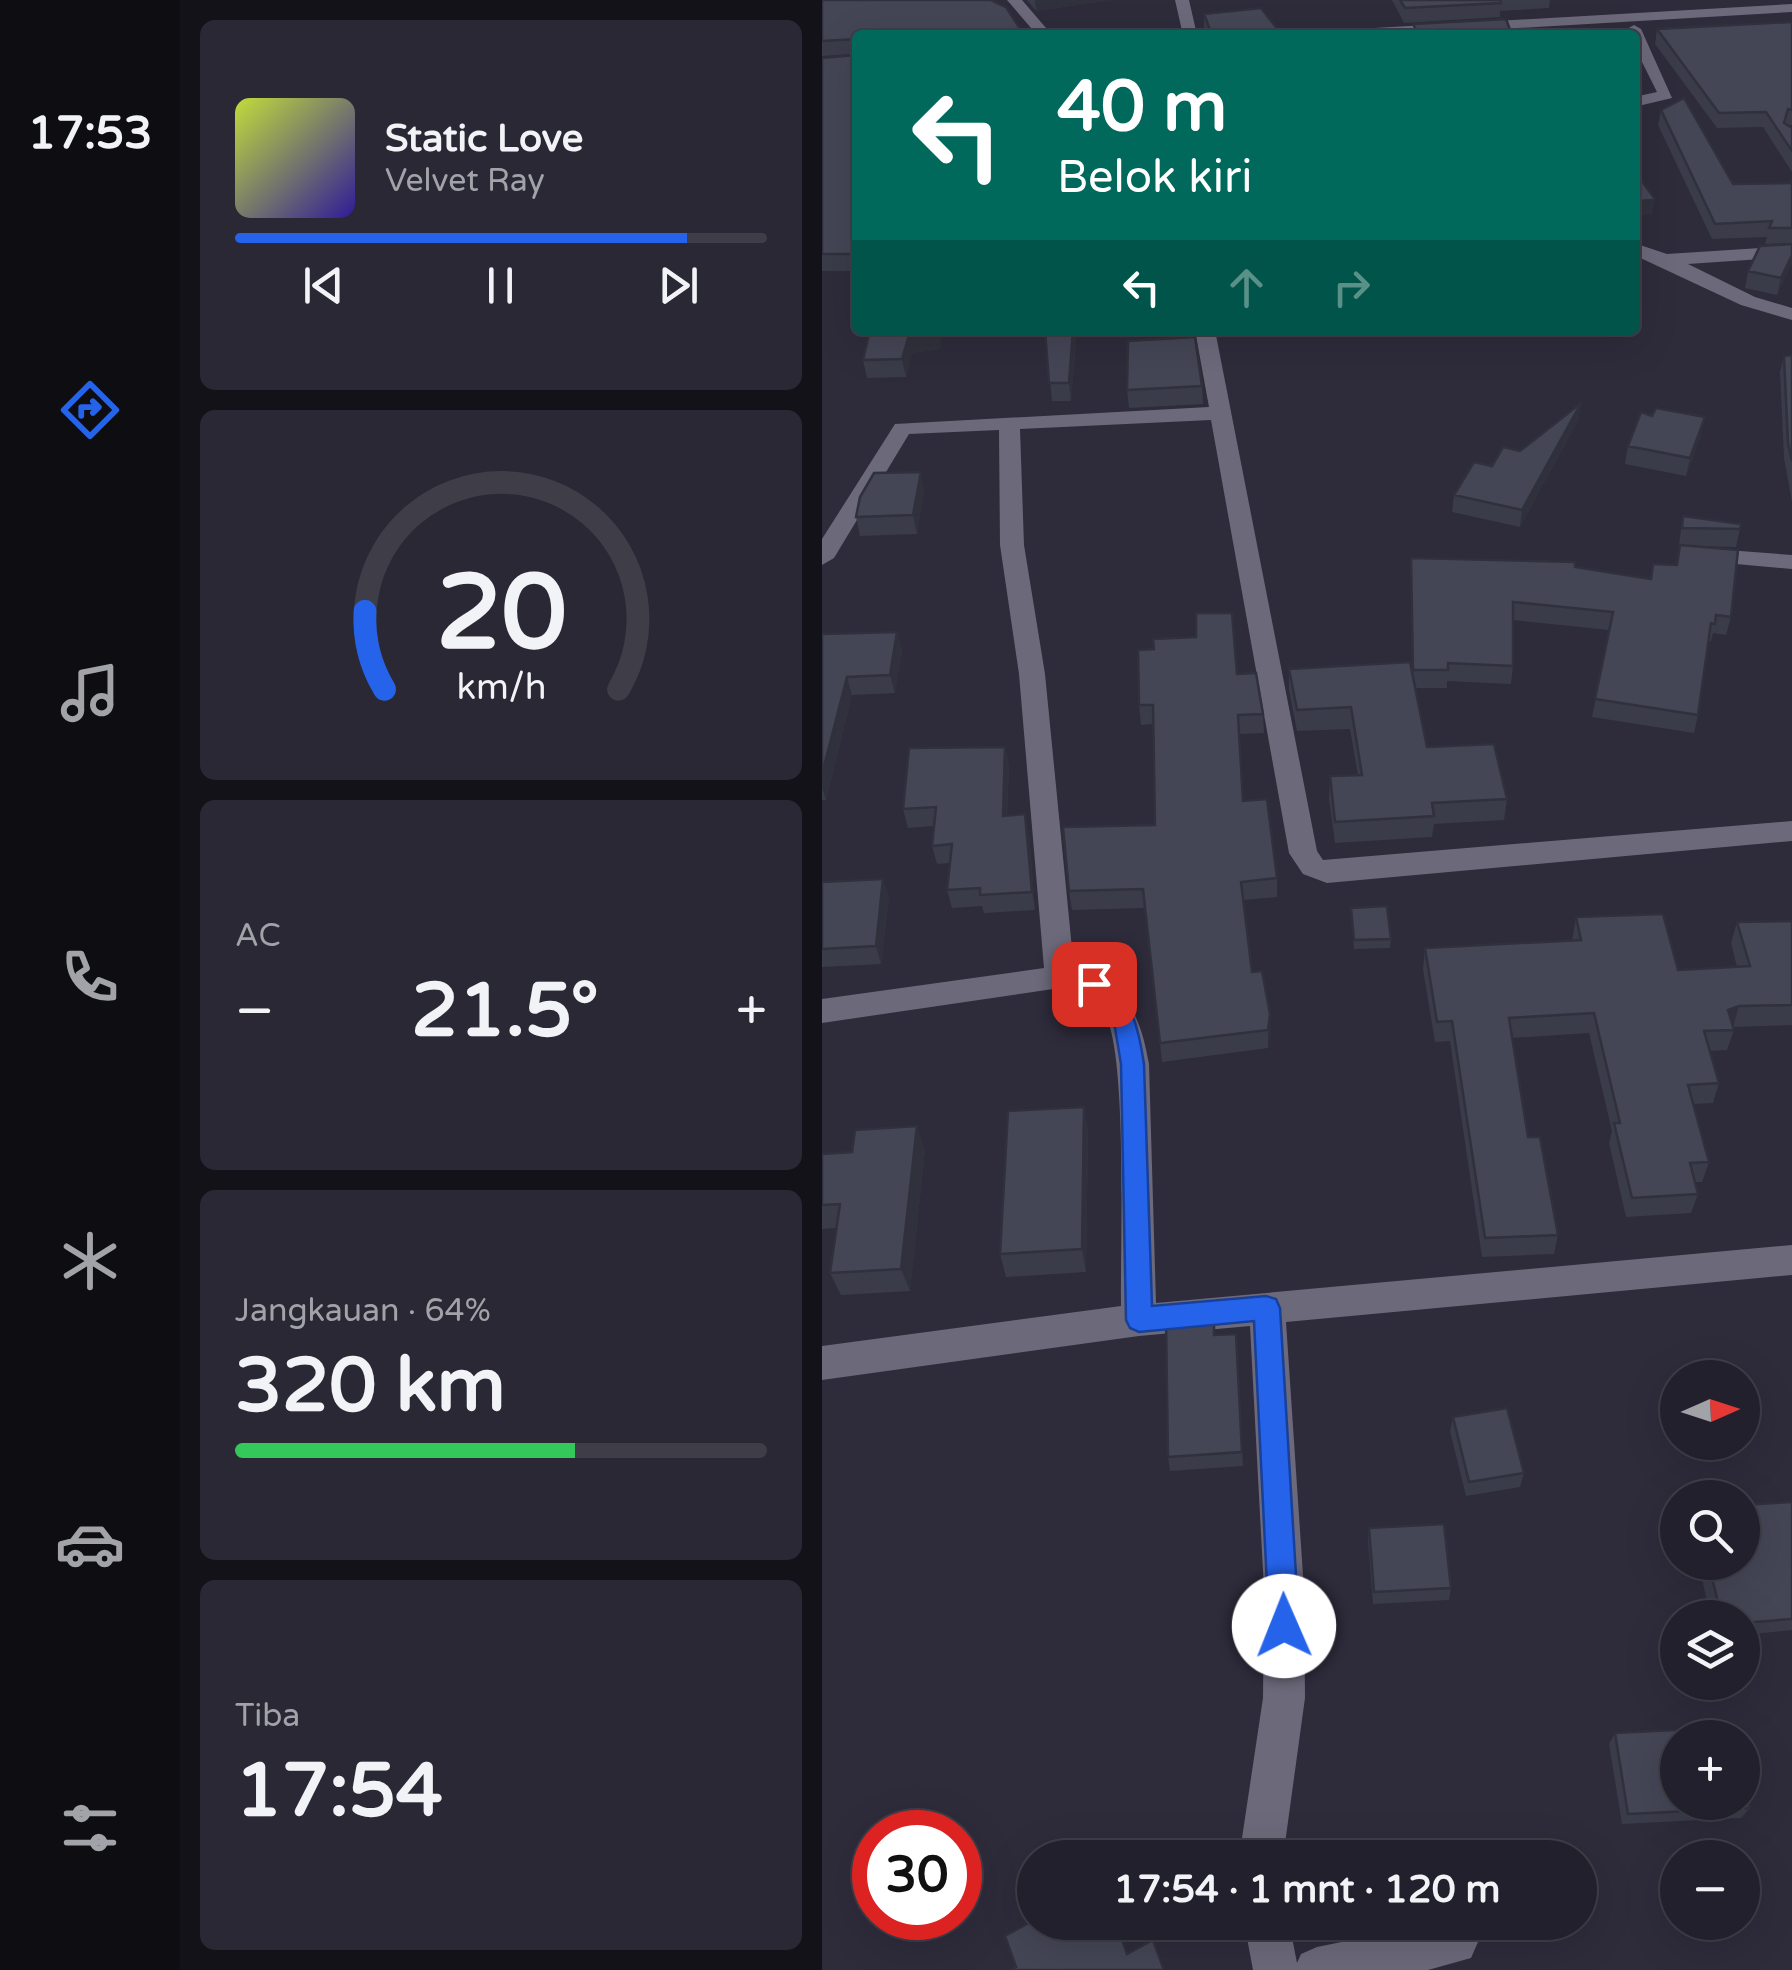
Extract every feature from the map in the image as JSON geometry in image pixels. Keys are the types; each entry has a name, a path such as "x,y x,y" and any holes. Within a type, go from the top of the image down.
{"street":[{"path":"1014,0 1041,30"},
{"path":"1182,0 1189,30"},
{"path":"1409,30 1792,8"},
{"path":"1615,30 1792,19"},
{"path":"1640,42 1666,96 1640,101"},
{"path":"1640,250 1748,301 1792,314"},
{"path":"1665,260 1792,251"},
{"path":"1205,335 1303,854 1313,867 1327,873 1792,831"},
{"path":"822,558 902,428 1220,413"},
{"path":"1009,422 1012,545 1032,674 1060,978"},
{"path":"1684,554 1792,562"},
{"path":"822,1012 1060,978 1094,984 1113,1001 1127,1028 1132,1064 1139,1320"},
{"path":"822,1363 1139,1320 1792,1260"},
{"path":"1264,1840 1284,1698 1284,1590 1266,1308"},
{"path":"1270,1940 1276,1970"},
{"path":"1316,1970 1455,1942"}],"building":[{"path":"822,0 991,0 1006,7 1021,30 852,30 852,39 822,41"},
{"path":"1400,0 1500,0 1501,3 1405,8"},
{"path":"1261,8 1278,30 1210,30 1204,14"},
{"path":"1506,19 1510,30 1416,30 1413,24"},
{"path":"1792,22 1792,110 1788,109 1784,123 1792,128 1792,151 1766,112 1719,113 1657,29"},
{"path":"852,55 852,254 822,254 822,58"},
{"path":"1684,98 1733,184 1792,180 1792,228 1769,228 1772,221 1715,224 1661,110"},
{"path":"1640,179 1655,199 1640,201"},
{"path":"1792,244 1792,255 1781,278 1748,271 1760,246"},
{"path":"869,335 909,335 902,359 863,360"},
{"path":"1045,335 1073,335 1069,383 1049,383"},
{"path":"1195,337 1202,386 1127,390 1128,341"},
{"path":"1792,355 1792,461 1784,356"},
{"path":"1581,403 1522,510 1454,495 1474,462 1492,466 1503,447 1520,451"},
{"path":"1656,408 1705,417 1690,458 1628,446 1641,412 1652,416"},
{"path":"921,472 913,515 856,517 860,497 874,473"},
{"path":"1683,516 1741,524 1740,529 1682,528"},
{"path":"1680,545 1738,550 1731,617 1716,615 1715,624 1711,623 1698,715 1595,699 1613,612 1513,602 1513,666 1448,663 1448,670 1413,670 1411,558 1575,562 1575,567 1651,579 1653,564 1677,565"},
{"path":"1196,613 1232,613 1237,674 1256,673 1263,714 1238,715 1243,801 1267,799 1277,878 1241,882 1252,972 1262,971 1270,1014 1268,1030 1160,1043 1143,889 1069,891 1063,827 1155,825 1153,705 1139,705 1138,650 1154,649 1153,639 1196,637"},
{"path":"897,632 890,675 847,677 822,774 822,634"},
{"path":"1410,662 1427,747 1494,744 1507,799 1432,803 1434,816 1335,822 1330,776 1362,775 1351,707 1297,710 1289,669"},
{"path":"1005,747 1003,816 1025,814 1032,892 980,895 980,888 947,890 952,844 932,846 936,807 903,809 909,748"},
{"path":"883,879 876,946 822,949 822,882"},
{"path":"1387,906 1391,939 1354,940 1351,908"},
{"path":"1663,914 1678,970 1750,966 1737,922 1792,921 1792,1005 1739,1006 1728,1010 1734,1030 1704,1031 1719,1083 1688,1085 1709,1162 1690,1163 1698,1194 1632,1198 1614,1123 1620,1123 1594,1013 1509,1018 1528,1137 1540,1137 1558,1235 1485,1238 1452,1021 1437,1022 1425,948 1581,940 1576,917"},
{"path":"1084,1107 1082,1249 1000,1254 1008,1111"},
{"path":"917,1126 901,1269 830,1273 840,1204 822,1205 822,1154 852,1152 855,1130"},
{"path":"1214,1317 1214,1335 1236,1334 1242,1452 1168,1457 1166,1321"},
{"path":"1507,1408 1524,1473 1469,1482 1453,1417"},
{"path":"1792,1502 1792,1619 1760,1622 1760,1600 1718,1600 1712,1580 1760,1580 1760,1504"},
{"path":"1444,1524 1451,1588 1374,1592 1369,1528"},
{"path":"1660,1731 1660,1812 1628,1814 1615,1733"},
{"path":"1017,1929 1017,1940 1122,1940 1127,1954 1153,1940 1164,1970 1010,1970 1016,1967 1005,1936"}],"route":[{"path":"1094,984 1113,1001 1127,1028 1132,1064 1139,1320 1266,1308 1284,1626"}]}
